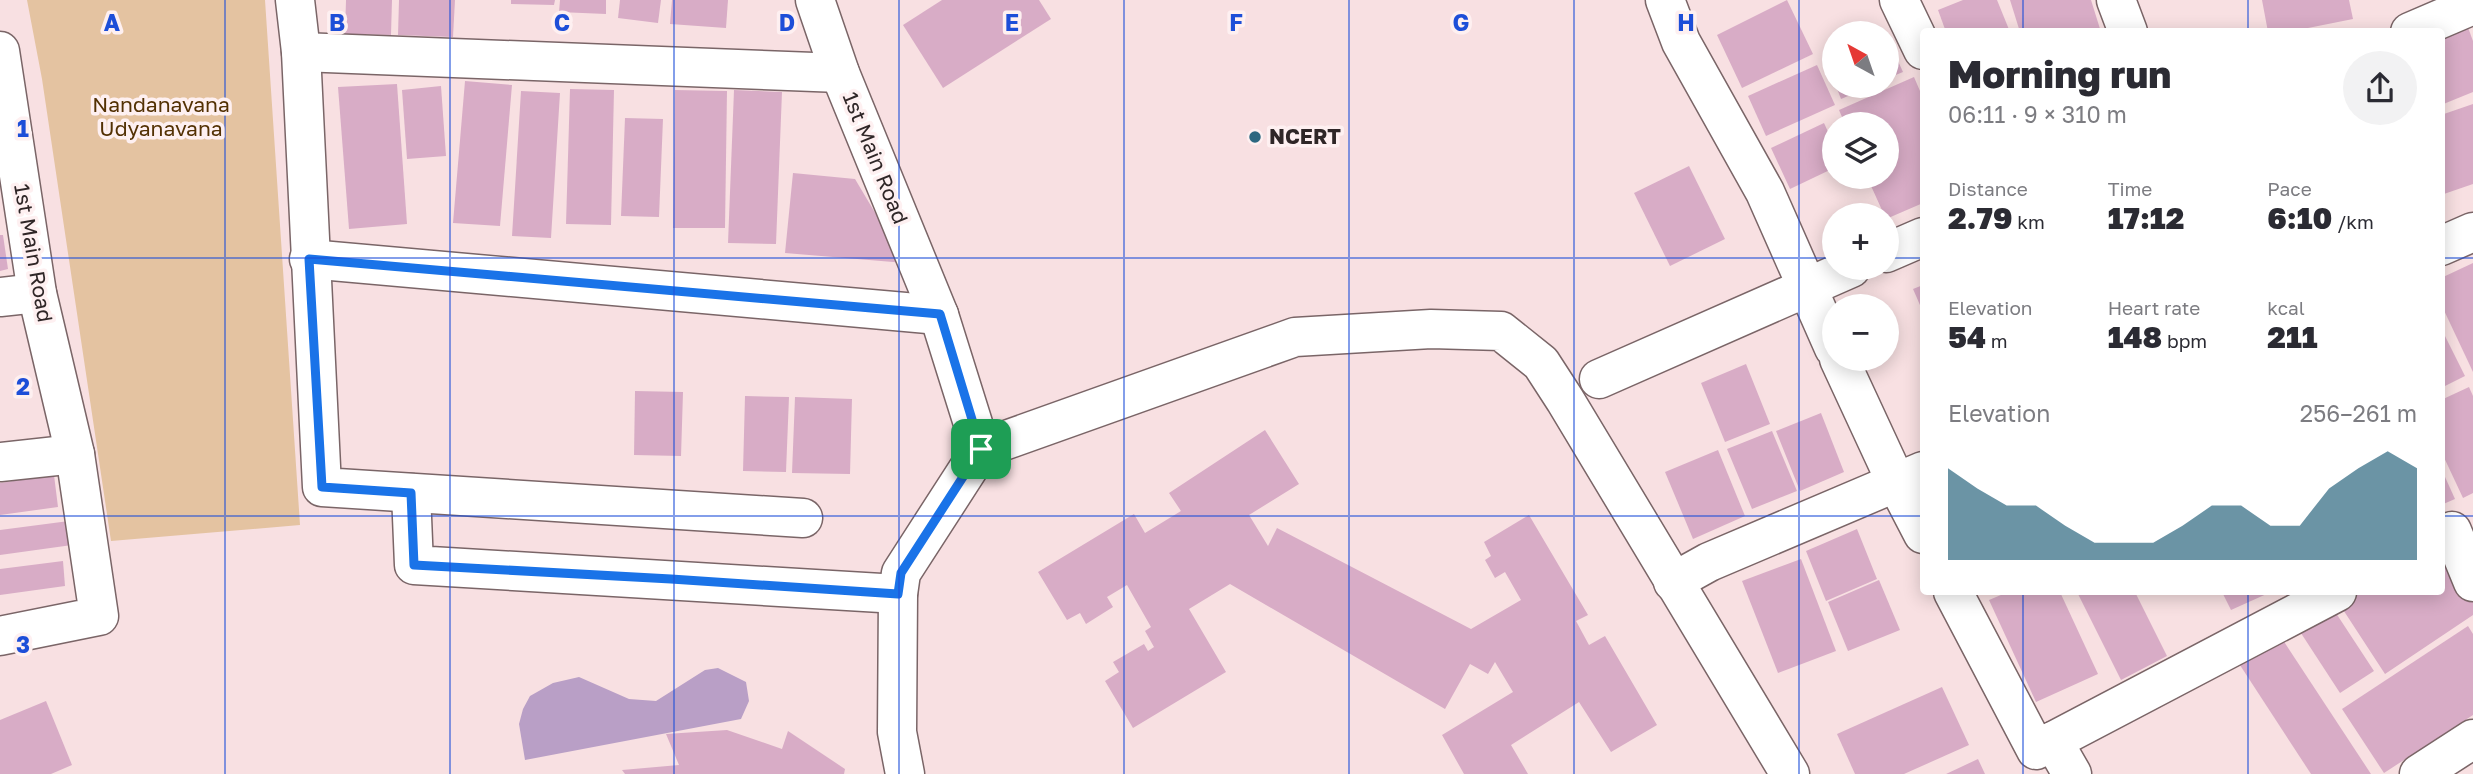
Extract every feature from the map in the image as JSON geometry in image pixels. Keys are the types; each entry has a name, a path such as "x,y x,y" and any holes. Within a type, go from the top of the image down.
{"street":[{"path":"295,0 301,52 322,487 803,518"},
{"name":"1st Main Road","path":"815,0 840,73 940,314 981,449"},
{"path":"1665,0 1681,42 1765,192 1822,322"},
{"path":"1899,0 1920,44"},
{"path":"2116,0 2126,28"},
{"path":"2419,28 2473,5"},
{"name":"1st Main Road","path":"0,51 19,295 75,454 99,615 0,636"},
{"path":"301,52 840,73"},
{"path":"2445,244 2473,232"},
{"path":"1899,247 1920,238"},
{"path":"309,259 940,314"},
{"path":"1599,379 1823,280"},
{"path":"905,774 897,732 898,594 901,573 981,449 1296,337 1430,329 1501,331 1541,363 1790,774"},
{"path":"1846,371 1910,477 1920,521"},
{"path":"0,462 75,454"},
{"path":"1673,582 1709,562 1910,477"},
{"path":"411,493 414,565 898,594"},
{"path":"1632,513 1614,524 1724,713"},
{"path":"2455,529 2473,582"},
{"path":"1956,595 2036,750 2331,595"},
{"path":"2418,774 2473,739"},
{"path":"2053,741 2072,774"}],"green space":[{"name":"Nandanavana Udyanavana","path":"27,0 265,0 300,525 111,541 42,79"}],"shaded area":[{"path":"718,668 746,682 749,701 741,719 525,760 519,724 523,709 530,696 553,683 579,677 629,699 656,701 705,670"}],"building":[{"path":"346,0 392,0 391,35 345,34"},
{"path":"399,0 455,0 453,37 398,35"},
{"path":"511,0 555,0 554,5 511,4"},
{"path":"560,0 606,0 606,14 559,12"},
{"path":"620,0 661,0 658,23 618,18"},
{"path":"672,0 728,0 726,28 670,24"},
{"path":"942,0 1039,0 1051,19 943,88 903,25"},
{"path":"1787,0 1813,54 1742,88 1717,35"},
{"path":"1963,0 1997,0 2008,28 1945,28 1938,10"},
{"path":"2010,0 2091,0 2100,28 2019,28"},
{"path":"2262,0 2349,0 2353,19 2308,28 2267,28"},
{"path":"2463,14 2473,41 2473,92 2445,103 2445,29"},
{"path":"1817,65 1822,76 1822,98 1832,98 1835,105 1766,136 1748,96"},
{"path":"1914,77 1920,91 1920,204 1899,213 1899,203 1879,203 1872,189 1899,189 1899,112 1839,110 1866,98 1899,98 1899,84"},
{"path":"465,81 512,85 500,226 453,223"},
{"path":"397,84 407,224 349,229 338,87"},
{"path":"441,86 446,156 407,159 402,90"},
{"path":"570,89 614,90 611,225 566,224"},
{"path":"675,90 727,91 725,228 673,228"},
{"path":"734,90 782,92 776,244 728,243"},
{"path":"521,91 560,93 551,238 512,236"},
{"path":"2473,104 2473,184 2445,194 2445,114"},
{"path":"625,118 663,119 659,217 621,216"},
{"path":"1822,124 1822,174 1790,189 1771,148"},
{"path":"1689,166 1725,239 1670,266 1634,193"},
{"path":"793,173 855,179 905,263 785,253"},
{"path":"0,235 3,235 8,269 0,271"},
{"path":"2473,263 2473,372 2445,312 2445,276"},
{"path":"1920,286 1920,305 1913,289"},
{"path":"2445,336 2465,376 2445,386"},
{"path":"1746,364 1770,424 1725,442 1701,383"},
{"path":"2469,387 2473,396 2473,493 2463,498 2445,460 2445,398"},
{"path":"635,391 683,392 681,456 634,455"},
{"path":"745,396 789,397 786,472 743,471"},
{"path":"795,397 852,399 850,474 792,473"},
{"path":"1821,413 1844,472 1800,491 1776,431"},
{"path":"1265,430 1299,484 1249,515 1268,546 1277,528 1471,629 1521,600 1505,572 1495,578 1485,560 1491,556 1484,542 1529,515 1588,615 1576,621 1589,645 1605,636 1657,725 1611,752 1579,702 1511,745 1528,774 1464,774 1442,735 1513,692 1495,662 1488,674 1470,664 1445,709 1230,584 1189,609 1226,672 1133,728 1105,681 1119,672 1113,662 1144,644 1148,651 1154,647 1145,631 1151,627 1127,585 1107,597 1113,607 1086,624 1080,613 1067,620 1038,572 1134,514 1145,533 1181,511 1169,493"},
{"path":"1772,431 1797,491 1752,509 1727,449"},
{"path":"1718,450 1745,516 1693,539 1665,472"},
{"path":"54,475 58,507 0,515 0,483"},
{"path":"2445,477 2455,499 2445,503"},
{"path":"69,521 72,545 0,555 0,530"},
{"path":"1857,529 1877,579 1826,601 1806,551"},
{"path":"2445,555 2473,598 2473,615 2385,674 2340,605 2356,595 2445,595"},
{"path":"1801,559 1836,651 1778,673 1742,581"},
{"path":"63,561 65,586 0,595 0,569"},
{"path":"1879,580 1900,630 1848,651 1828,602"},
{"path":"2001,595 2061,595 2098,674 2036,702 1989,600"},
{"path":"2078,595 2136,595 2167,656 2121,680"},
{"path":"2224,595 2264,595 2231,610"},
{"path":"2330,604 2374,671 2340,693 2297,627"},
{"path":"2468,626 2473,634 2473,715 2384,773 2342,709"},
{"path":"2277,631 2371,774 2311,774 2236,659"},
{"path":"1942,687 1969,745 1904,774 1855,774 1837,734"},
{"path":"46,701 72,765 51,774 0,774 0,720"},
{"path":"727,730 782,749 788,731 845,769 844,774 625,774 622,770 679,765 666,734"},
{"path":"1978,759 1985,774 1946,774"}],"place":[{"name":"NCERT","path":"1255,137"}],"route":[{"path":"309,259 940,314 981,449 901,573 898,594 414,565 411,493 322,487 309,259"}]}
